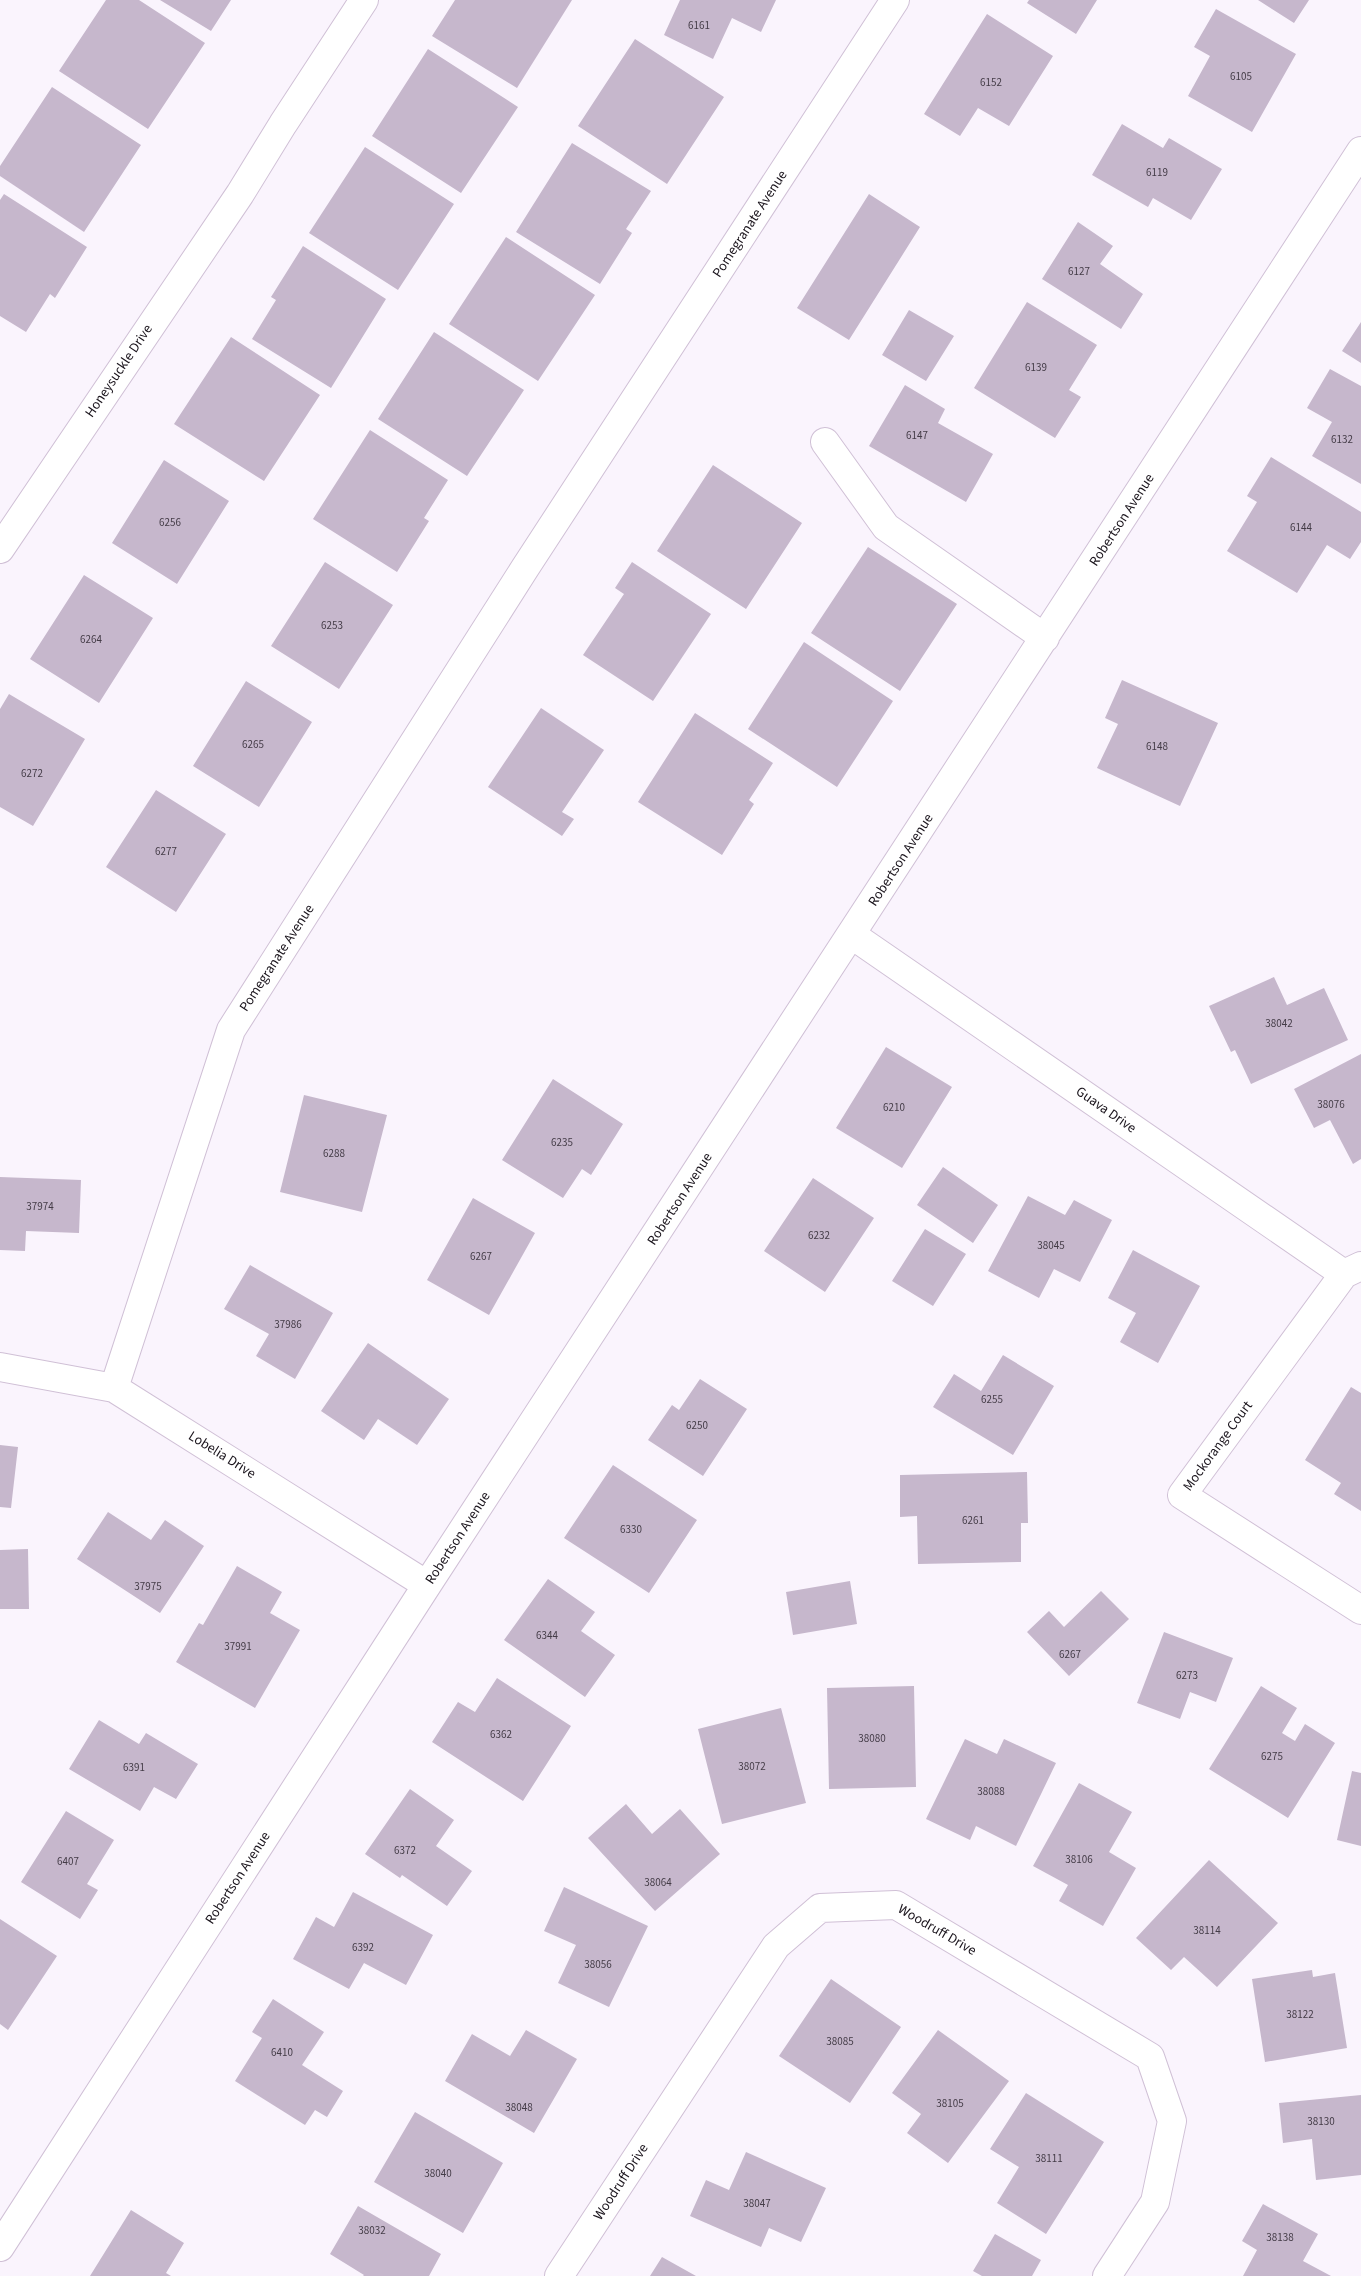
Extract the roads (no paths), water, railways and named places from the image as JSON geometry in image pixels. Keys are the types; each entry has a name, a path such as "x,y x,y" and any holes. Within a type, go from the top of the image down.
{"street":[{"name":"Honeysuckle Drive","path":"0,549 240,194 282,124 364,0"},
{"name":"Pomegranate Avenue","path":"114,1388 231,1030 525,568 605,448 895,0"},
{"name":"Robertson Avenue","path":"0,2247 427,1585 1361,152"},
{"path":"825,442 886,527 1045,638"},
{"name":"Guava Drive","path":"852,935 1353,1270"},
{"name":"Mockorange Court","path":"1353,1270 1182,1495 1361,1610"},
{"name":"Lobelia Drive","path":"0,1367 114,1388 427,1585"},
{"name":"Woodruff Drive","path":"559,2276 776,1946 820,1908 896,1904 1150,2057 1172,2121 1155,2202 1107,2276"}]}
